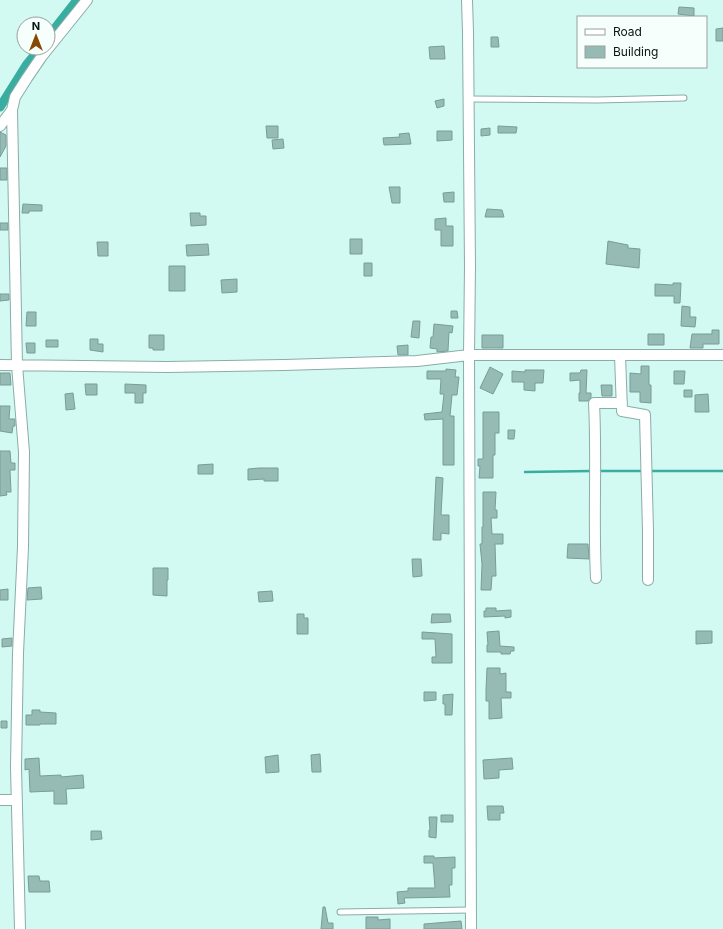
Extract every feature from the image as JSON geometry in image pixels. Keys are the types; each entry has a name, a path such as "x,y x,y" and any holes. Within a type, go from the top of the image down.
{"street":[{"path":"20,929 16,767 18,653 23,547 24,452 17,365 12,110 15,97 30,72 87,0"},
{"path":"467,0 470,266 471,929"},
{"path":"0,126 12,110"},
{"path":"0,365 167,367 417,361 469,355 723,355"},
{"path":"620,355 622,411 645,415 648,580"},
{"path":"596,578 594,403 622,403"},
{"path":"0,800 17,800"}],"lane":[{"path":"468,99 597,100 684,98"},
{"path":"340,912 471,910"}],"building":[{"path":"679,7 694,8 694,16 678,14"},
{"path":"723,28 723,41 716,41 716,29"},
{"path":"491,37 498,37 499,47 491,47"},
{"path":"444,46 445,59 430,59 429,47"},
{"path":"444,99 444,106 437,108 435,101"},
{"path":"266,126 278,126 278,138 267,138"},
{"path":"498,126 517,127 516,133 498,133"},
{"path":"490,128 490,135 481,136 481,129"},
{"path":"437,131 452,131 452,140 437,141"},
{"path":"0,132 6,135 6,146 0,157"},
{"path":"409,133 411,144 384,145 383,138 400,137 399,134"},
{"path":"283,139 284,148 273,149 272,140"},
{"path":"0,168 7,168 7,180 0,180"},
{"path":"389,187 400,187 400,203 392,203"},
{"path":"454,192 454,202 444,202 443,193"},
{"path":"23,204 42,205 42,211 29,211 29,213 22,213"},
{"path":"487,209 502,210 504,217 485,217"},
{"path":"190,213 200,213 200,216 206,216 206,225 191,226"},
{"path":"446,218 446,226 453,226 453,246 441,246 441,230 435,230 435,219"},
{"path":"0,223 8,223 8,230 0,230"},
{"path":"350,239 362,239 362,254 350,254"},
{"path":"608,241 628,245 628,248 640,249 639,268 606,264"},
{"path":"97,242 108,242 108,256 98,256"},
{"path":"208,244 209,255 187,256 186,245"},
{"path":"364,263 372,263 372,276 364,276"},
{"path":"169,266 185,266 185,291 169,291"},
{"path":"237,279 237,292 222,293 221,280"},
{"path":"673,283 681,283 680,303 674,303 674,296 655,296 655,284 673,285"},
{"path":"0,294 9,294 9,300 0,301"},
{"path":"682,306 690,307 690,317 696,317 695,327 681,326"},
{"path":"451,311 457,311 458,318 451,318"},
{"path":"27,312 36,312 36,326 26,326"},
{"path":"413,321 420,321 419,338 411,337"},
{"path":"434,324 453,326 452,333 449,332 448,351 437,352 437,349 430,348"},
{"path":"712,330 719,330 719,344 703,344 703,348 690,348 692,334 712,334"},
{"path":"648,334 664,334 664,345 648,345"},
{"path":"149,335 164,335 164,350 153,350 153,348 149,348"},
{"path":"482,335 503,335 503,348 482,348"},
{"path":"90,339 98,339 98,344 103,344 103,352 90,350"},
{"path":"46,340 58,340 58,347 46,347"},
{"path":"26,343 35,343 35,353 27,353"},
{"path":"408,345 408,355 398,355 397,346"},
{"path":"641,366 649,366 651,403 640,402 640,392 630,392 630,373 641,374"},
{"path":"490,367 503,374 493,394 480,388"},
{"path":"446,369 456,370 455,377 459,377 457,395 452,395 450,416 454,416 454,465 443,465 443,419 425,420 424,414 442,412 444,394 440,394 441,379 427,379 427,371 446,371"},
{"path":"525,370 544,370 543,383 535,383 535,391 524,390 524,382 512,382 512,371 525,372"},
{"path":"581,370 587,370 586,393 591,393 591,397 588,401 579,401 580,380 570,381 570,373 580,373"},
{"path":"674,371 685,371 684,384 674,384"},
{"path":"0,373 10,373 11,385 0,385"},
{"path":"85,384 97,384 97,395 86,395"},
{"path":"125,384 146,385 146,393 143,393 143,403 135,403 135,393 125,393"},
{"path":"601,385 612,385 612,396 602,396"},
{"path":"684,390 692,390 692,397 684,397"},
{"path":"73,393 75,409 66,410 65,394"},
{"path":"708,394 709,412 695,412 695,395"},
{"path":"0,406 10,406 9,419 15,419 15,426 13,426 12,433 0,431"},
{"path":"483,412 499,412 499,433 495,433 495,455 493,455 493,478 479,478 480,466 478,466 478,459 483,459"},
{"path":"508,430 515,430 514,439 508,439"},
{"path":"0,451 10,451 11,463 15,463 15,470 10,470 11,492 6,492 7,495 0,496"},
{"path":"213,464 213,474 198,474 198,465"},
{"path":"278,468 278,481 264,481 264,479 248,480 248,469"},
{"path":"436,477 443,478 441,515 449,515 449,534 441,533 441,540 433,540"},
{"path":"483,492 496,492 495,510 497,510 497,518 491,518 492,534 503,534 503,544 495,544 496,576 492,576 491,590 481,590 482,564 480,544 482,544 483,527"},
{"path":"568,544 588,544 589,559 567,558"},
{"path":"412,559 421,559 422,576 413,577"},
{"path":"153,568 168,568 167,596 153,595"},
{"path":"41,587 42,599 27,600 28,588"},
{"path":"8,589 8,600 0,600 0,590"},
{"path":"272,591 273,601 259,602 258,592"},
{"path":"486,608 496,608 496,611 511,610 511,617 484,617 484,611 486,611"},
{"path":"297,614 304,614 304,618 308,618 308,634 297,634"},
{"path":"432,614 450,614 451,622 431,623"},
{"path":"499,631 500,646 514,647 514,651 511,651 510,654 501,654 501,652 487,652 487,632"},
{"path":"696,631 712,631 712,643 696,644"},
{"path":"422,632 452,634 452,663 432,663 432,657 436,657 435,639 422,639"},
{"path":"12,638 12,646 2,647 2,639"},
{"path":"487,668 500,668 500,674 506,673 506,692 511,692 511,698 501,698 502,718 489,719 489,701 486,701"},
{"path":"424,692 436,692 436,700 424,701"},
{"path":"453,694 452,715 445,715 443,695"},
{"path":"32,710 56,713 56,724 26,725 26,715 32,715"},
{"path":"1,721 7,721 7,728 1,728"},
{"path":"320,754 321,772 312,772 311,755"},
{"path":"278,755 279,772 266,773 265,757"},
{"path":"39,758 40,776 61,775 61,777 83,775 84,788 66,789 67,804 54,804 54,791 30,792 29,769 25,770 25,759"},
{"path":"512,758 513,769 499,770 499,778 484,779 483,760"},
{"path":"487,806 503,806 504,813 500,813 500,820 488,820"},
{"path":"441,815 453,815 453,822 441,822"},
{"path":"429,817 437,817 436,838 429,837"},
{"path":"91,831 101,831 102,839 91,840"},
{"path":"424,856 434,856 434,858 455,857 455,868 452,868 452,885 449,885 450,897 404,898 405,903 398,904 397,892 408,891 408,888 435,888 433,863 424,863"},
{"path":"28,876 39,876 40,881 49,881 50,892 29,892"},
{"path":"323,907 325,907 328,923 333,923 333,929 321,929"},
{"path":"366,917 378,917 378,920 390,919 390,929 366,929"},
{"path":"461,921 462,929 424,929 424,924"}],"waterway":[{"path":"56,27 77,0"},
{"path":"0,107 34,56"},
{"path":"525,472 592,471"},
{"path":"597,471 644,471"},
{"path":"649,471 723,471"}]}
